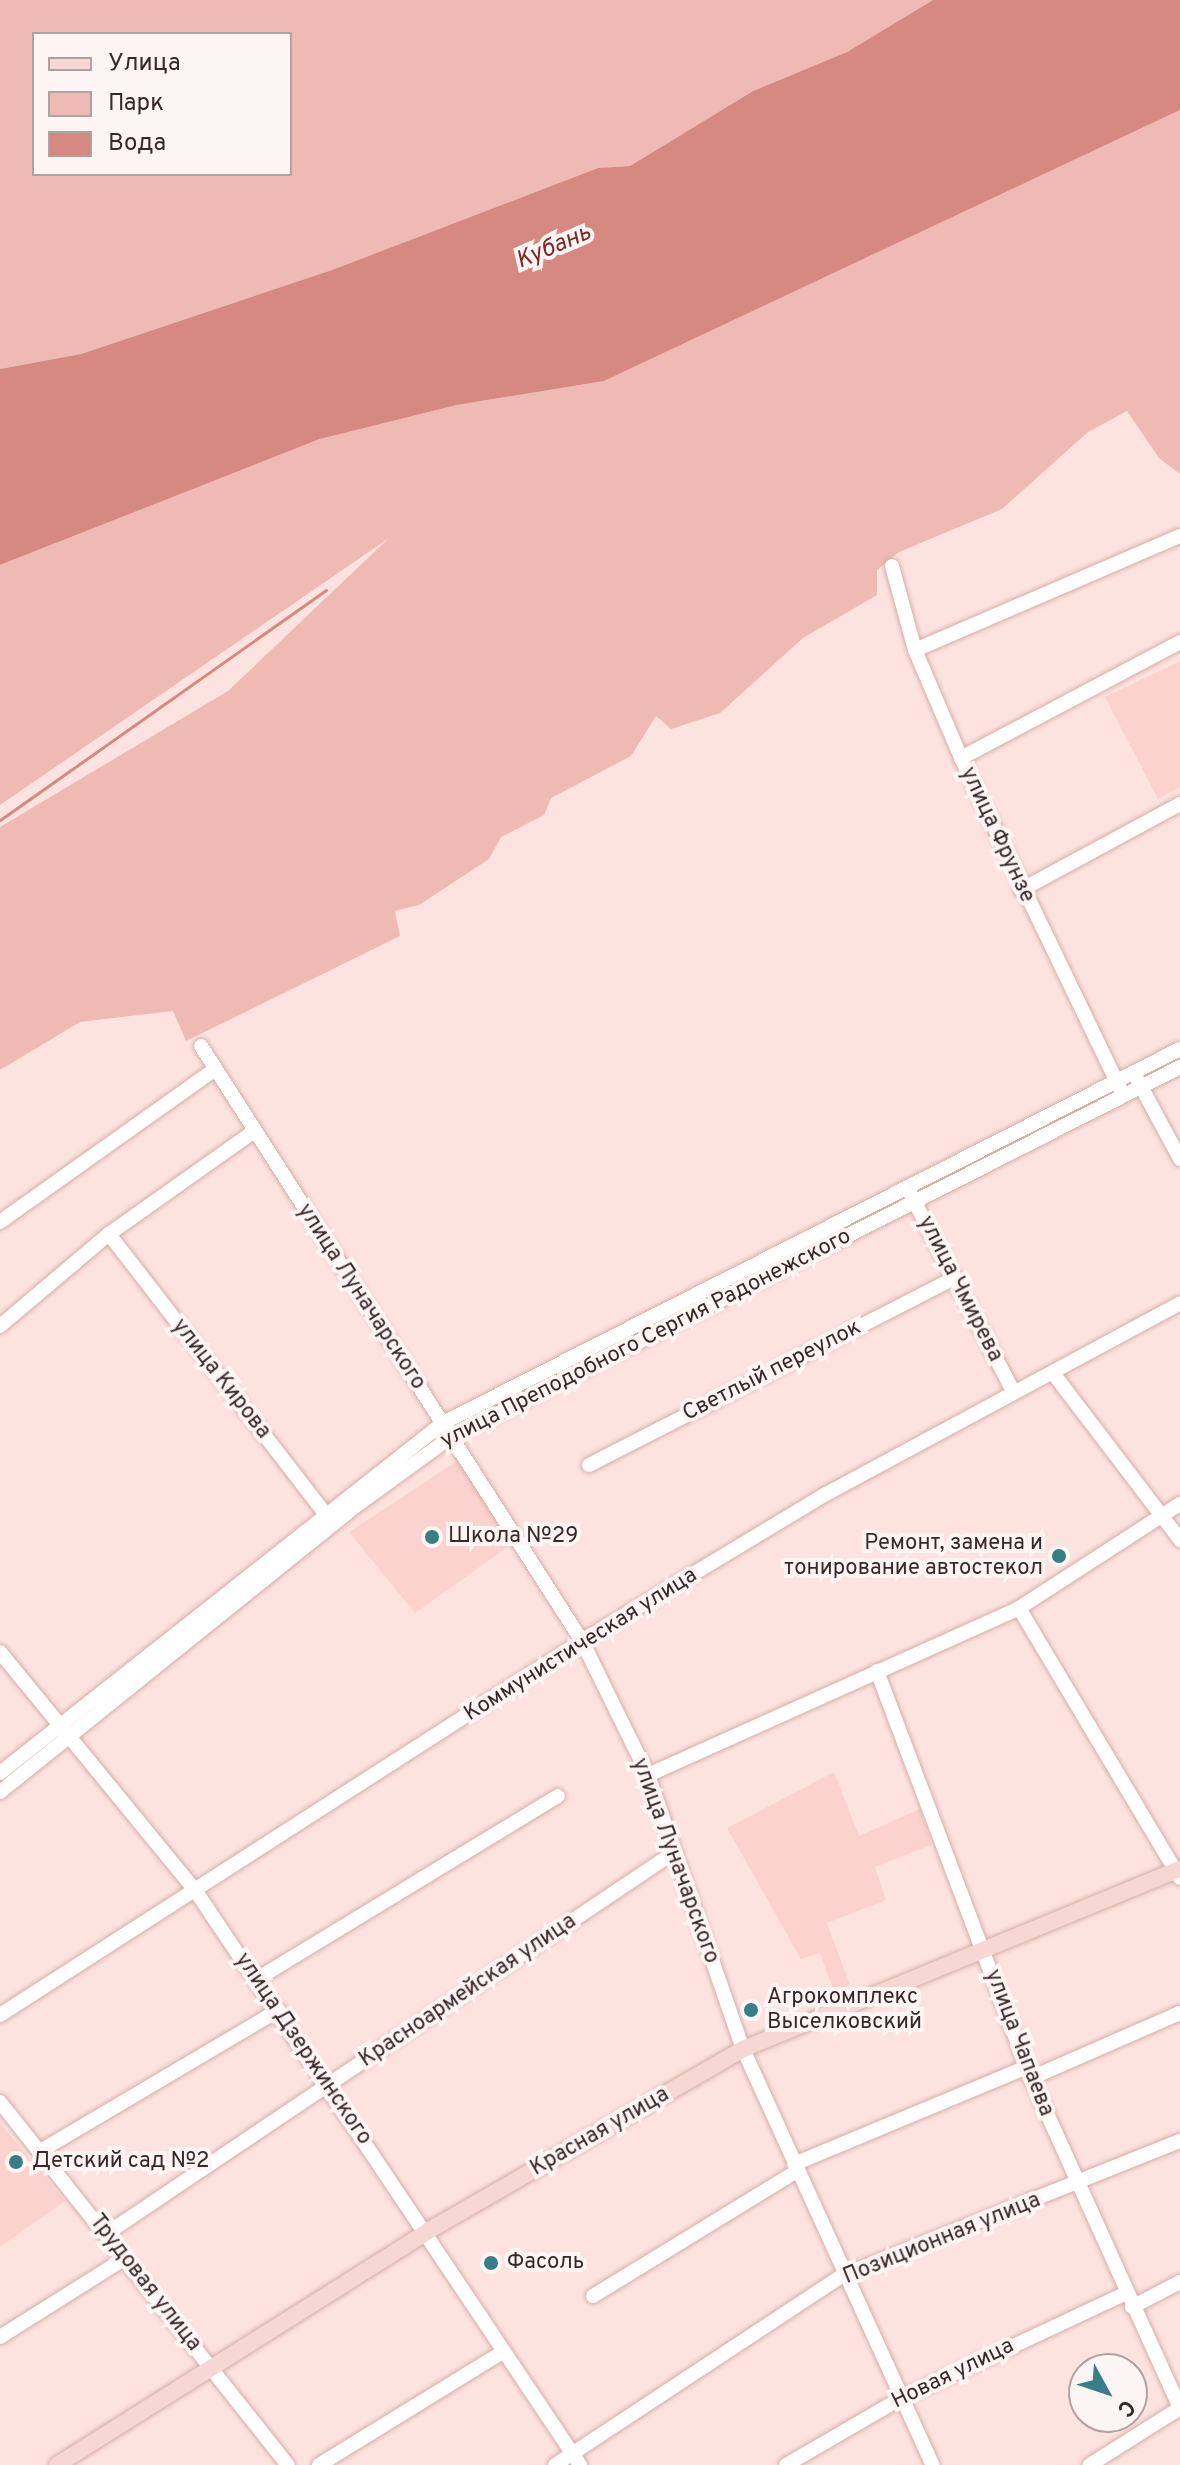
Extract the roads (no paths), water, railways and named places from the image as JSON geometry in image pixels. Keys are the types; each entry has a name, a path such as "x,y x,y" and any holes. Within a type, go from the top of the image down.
{"main road":[{"name":"Красная улица","path":"57,2465 428,2231 743,2049 1179,1873"}],"street":[{"path":"915,650 1180,536"},
{"name":"улица Фрунзе","path":"892,566 915,650 961,758 1021,890 1120,1088"},
{"path":"961,758 1180,642"},
{"path":"1021,890 1180,804"},
{"name":"улица Луначарского","path":"201,1046 253,1132 582,1641 648,1775 670,1855 743,2049 842,2276 933,2465"},
{"name":"улица Преподобного Сергия Радонежского","path":"0,1773 61,1731 443,1423 1120,1088 1134,1073 1180,1049"},
{"name":"улица Преподобного Сергия Радонежского","path":"1120,1088 1141,1087 1180,1067"},
{"path":"0,1222 215,1069"},
{"path":"1134,1073 1179,1156"},
{"path":"0,1326 109,1234 253,1132"},
{"name":"улица Преподобного Сергия Радонежского","path":"328,1518 451,1437 911,1194"},
{"name":"улица Чмирева","path":"911,1194 1013,1391"},
{"name":"улица Кирова","path":"109,1234 328,1518"},
{"name":"Светлый переулок","path":"589,1465 956,1277"},
{"name":"Коммунистическая улица","path":"0,2015 197,1893 582,1641 1013,1391 1053,1373 1180,1303"},
{"path":"1053,1373 1180,1540"},
{"path":"648,1775 1019,1608 1180,1504"},
{"path":"1019,1608 1179,1873"},
{"name":"улица Дзержинского","path":"0,1652 61,1731 197,1893 428,2231 576,2460"},
{"name":"улица Чапаева","path":"877,1671 1029,2073 1077,2186 1180,2408"},
{"name":"улица Преподобного Сергия Радонежского","path":"0,1792 61,1731"},
{"path":"257,1979 558,1796"},
{"name":"Красноармейская улица","path":"106,2234 670,1855"},
{"path":"42,2150 279,2010"},
{"path":"593,2296 795,2167 1180,2013"},
{"name":"Трудовая улица","path":"0,2102 42,2150 124,2259 288,2465"},
{"name":"Позиционная улица","path":"555,2465 576,2460 842,2276 1077,2186 1180,2141"},
{"path":"0,2337 124,2259"},
{"name":"Новая улица","path":"786,2465 900,2399 1129,2300 1180,2282"},
{"path":"319,2465 504,2351"},
{"path":"1090,2465 1180,2408"}],"water":[{"name":"Кубань","path":"933,0 1180,0 1180,110 604,381 457,405 320,439 0,565 0,369 81,354 332,270 598,168 630,166 753,91 847,52"}],"waterway":[{"path":"0,820 326,590"}],"place":[{"name":"Школа №29","path":"432,1537"},
{"name":"Ремонт, замена и тонирование автостекол","path":"1059,1556"},
{"name":"Агрокомплекс Выселковский","path":"751,2010"},
{"name":"Детский сад №2","path":"16,2162"},
{"name":"Фасоль","path":"491,2263"}]}
